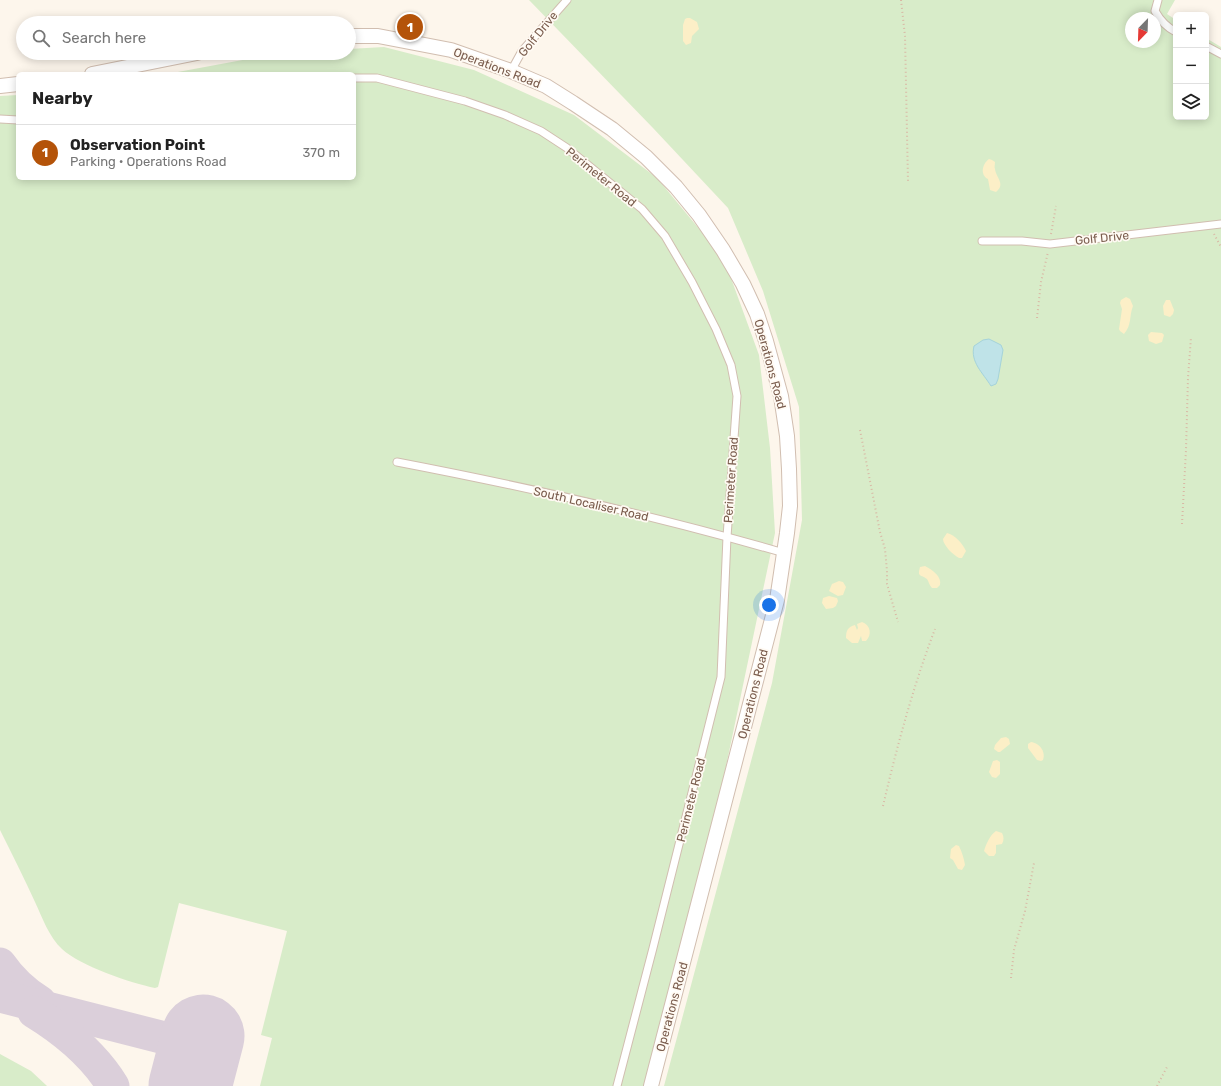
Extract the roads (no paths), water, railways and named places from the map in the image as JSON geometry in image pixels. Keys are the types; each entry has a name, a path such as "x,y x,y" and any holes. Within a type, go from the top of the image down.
{"street":[{"name":"Operations Road","path":"356,36 378,36 451,50 511,70 546,86 612,129 646,157 676,187 699,215 723,250 743,284 757,314 766,341 781,396 787,436 789,469 790,506 777,600 652,1086"},
{"path":"102,72 162,60"},
{"path":"0,86 16,84"}],"lane":[{"name":"Golf Drive","path":"511,70 522,51 567,0"},
{"path":"1158,0 1155,10 1160,20 1169,29 1173,31"},
{"path":"1209,48 1221,54"},
{"name":"Perimeter Road","path":"356,78 377,78 465,101 505,115 540,131 567,148 642,209 665,236 692,282 716,329 732,365 737,396 727,537 721,677 659,926 617,1086"},
{"path":"0,119 16,120"},
{"name":"Golf Drive","path":"982,241 1050,244 1221,224"},
{"name":"South Localiser Road","path":"397,462 495,481 727,537 784,553"}],"water":[{"path":"989,339 1001,345 1003,350 998,379 996,384 991,386 978,367 973,352 974,346 983,340"}],"place":[{"name":"Observation Point","path":"410,27"}]}
